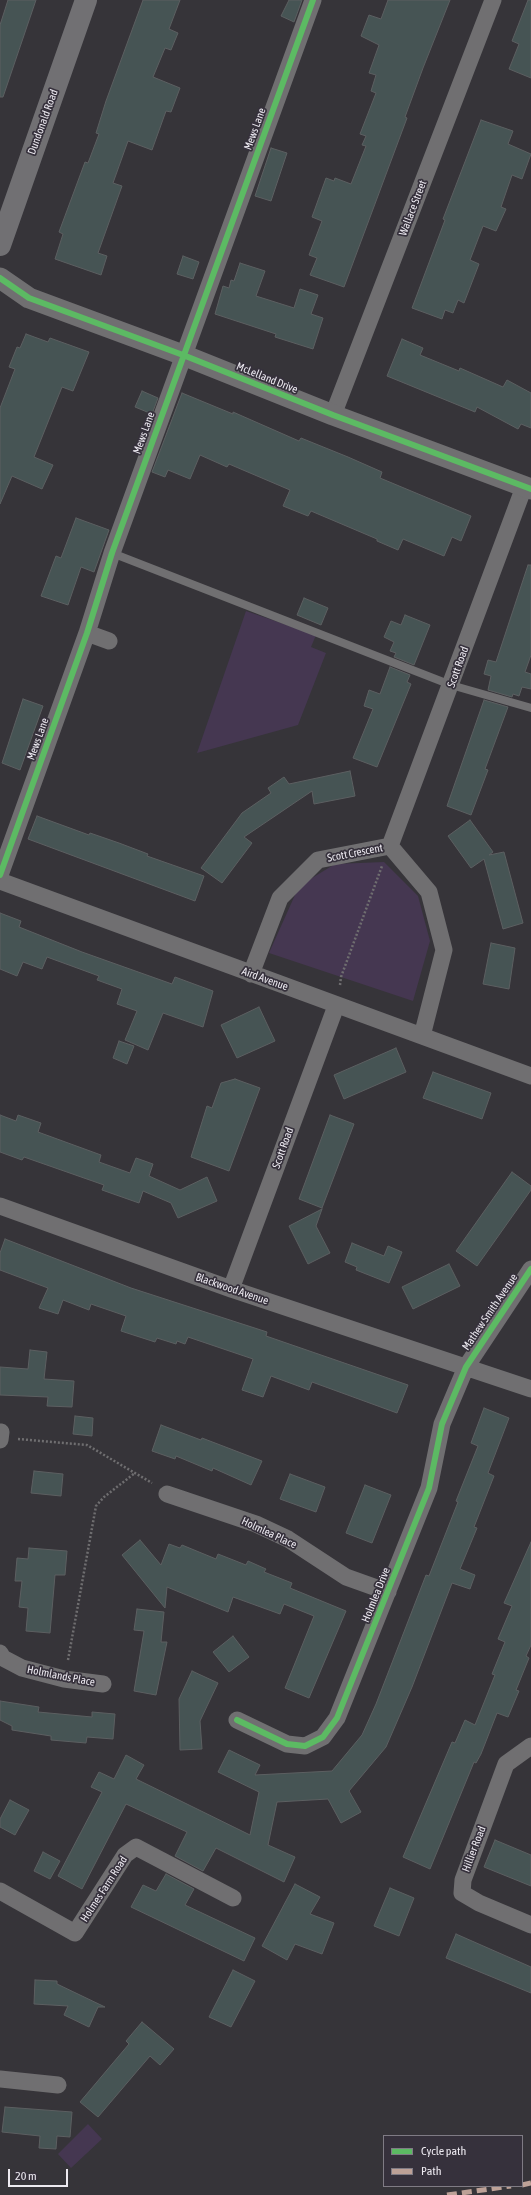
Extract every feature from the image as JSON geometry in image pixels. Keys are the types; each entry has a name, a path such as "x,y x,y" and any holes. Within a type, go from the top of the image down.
{"main road":[{"name":"Dundonald Road","path":"0,245 86,0"}],"street":[{"name":"Mews Lane","path":"0,875 87,633 112,553 313,0"},
{"name":"Wallace Street","path":"333,415 493,0"},
{"name":"McLelland Drive","path":"0,278 29,298 183,355 333,415 528,488"},
{"name":"Scott Road","path":"390,846 528,488"},
{"path":"87,633 109,641"},
{"name":"Scott Crescent","path":"251,974 280,898 318,860 390,846 429,892 444,950 422,1036"},
{"name":"Aird Avenue","path":"0,881 336,1006 531,1076"},
{"name":"Scott Road","path":"230,1289 336,1006"},
{"name":"Blackwood Avenue","path":"0,1206 230,1289 466,1367"},
{"name":"Mathew Smith Avenue","path":"466,1367 531,1269"},
{"path":"466,1367 531,1388"},
{"name":"Holmlea Drive","path":"237,1720 287,1744 306,1746 323,1737 337,1718 429,1488 442,1424 466,1367"},
{"name":"Holmlea Place","path":"167,1494 256,1524 288,1539 346,1577 388,1592"},
{"name":"Holmlands Place","path":"0,1653 3,1658 22,1668 64,1679 103,1684"},
{"name":"Hillier Road","path":"531,1746 506,1764 463,1880 462,1893 479,1903 531,1925"},
{"name":"Holmes Farm Road","path":"0,1892 75,1933 125,1855 136,1847 234,1898"},
{"path":"0,2079 58,2085"}],"lane":[{"path":"112,553 451,685 531,708"}],"path":[{"path":"336,1006 341,977 390,846"},
{"path":"0,1437 87,1445 167,1494"},
{"path":"64,1679 96,1506 104,1497 135,1473"}],"shaded area":[{"path":"246,611 316,635 311,647 326,653 298,725 197,753"},
{"path":"384,862 418,896 430,941 413,1001 269,953 299,886 335,864"},
{"path":"88,2124 102,2139 71,2168 58,2154"}],"building":[{"path":"8,0 36,0 3,97 0,97 0,25"},
{"path":"143,0 180,0 169,29 178,33 171,50 165,48 153,77 180,88 171,112 166,111 152,150 128,141 113,183 122,186 98,253 107,256 101,275 55,259 63,234 59,232 85,162 88,163 99,134 96,133 106,101"},
{"path":"289,0 302,0 294,22 281,16"},
{"path":"388,0 450,0 423,68 405,117 407,118 344,287 310,275 317,258 309,255 322,221 312,217 326,178 334,181 335,178 351,184 366,146 362,145 366,136 360,134 376,93 371,91 376,75 369,73 379,45 361,36 369,15 381,19"},
{"path":"528,0 531,0 531,78 509,69 519,44 512,41"},
{"path":"481,120 513,131 508,144 531,154 522,179 512,175 501,207 506,209 496,231 483,226 470,260 479,264 464,303 458,300 453,313 445,310 442,319 412,308 445,220 443,219"},
{"path":"271,148 287,153 271,201 255,196"},
{"path":"183,256 199,262 193,279 177,274"},
{"path":"240,263 265,271 256,296 294,308 300,289 318,295 311,314 323,318 313,349 275,337 276,334 215,314 223,286 229,288 231,280 234,281"},
{"path":"26,334 48,342 50,338 89,352 73,391 62,387 34,457 53,465 42,489 12,476 0,504 0,408 15,369 9,367 17,347 20,348"},
{"path":"402,339 423,348 420,355 459,371 460,368 503,387 507,380 531,393 531,428 521,424 518,429 477,407 475,412 387,376"},
{"path":"142,391 158,398 152,414 135,407"},
{"path":"182,393 233,414 233,412 299,441 301,438 348,457 382,472 380,478 471,516 461,541 452,537 444,556 403,539 398,550 377,541 377,539 311,511 308,516 283,506 290,490 229,464 227,467 200,455 190,479 168,470 165,477 152,472"},
{"path":"76,518 109,530 94,572 81,567 68,605 41,596 56,556 61,558"},
{"path":"528,565 531,565 531,655 525,672 531,674 531,689 522,687 519,696 513,694 512,697 488,690 491,676 484,674 488,660 496,662"},
{"path":"304,598 328,608 321,625 297,615"},
{"path":"405,615 430,625 414,665 394,657 396,653 390,651 394,642 384,637 391,621 401,625"},
{"path":"390,667 410,675 407,682 411,684 377,767 353,758 373,709 364,706 369,690 380,694"},
{"path":"23,699 43,706 20,770 2,763"},
{"path":"484,700 508,707 485,769 488,770 471,815 447,806"},
{"path":"350,771 355,796 314,804 312,791 244,837 252,843 222,883 201,868 242,813 271,793 268,788 284,777 289,784"},
{"path":"37,816 89,835 90,833 119,843 148,854 147,856 204,876 195,901 28,839"},
{"path":"470,820 493,852 489,855 504,852 523,923 503,929 484,859 471,868 448,836"},
{"path":"0,913 21,921 19,927 82,952 172,984 175,977 213,991 203,1027 163,1013 148,1050 125,1040 137,1011 117,1004 122,989 97,980 99,976 47,957 42,969 23,962 17,976 0,969"},
{"path":"491,943 515,948 509,989 483,984"},
{"path":"259,1007 275,1041 237,1058 221,1025"},
{"path":"119,1041 134,1046 127,1064 113,1058"},
{"path":"396,1048 406,1072 344,1099 334,1075"},
{"path":"433,1072 491,1093 482,1119 423,1098"},
{"path":"235,1079 260,1088 229,1171 191,1157 207,1106 212,1108 221,1083"},
{"path":"0,1115 16,1121 18,1115 41,1123 38,1132 101,1155 99,1162 130,1173 136,1158 153,1164 149,1176 180,1190 207,1177 217,1201 178,1218 171,1203 143,1191 139,1203 102,1190 104,1185 24,1157 22,1160 0,1152"},
{"path":"330,1115 354,1124 322,1208 299,1199"},
{"path":"512,1172 531,1186 531,1190 477,1266 456,1251"},
{"path":"322,1209 316,1226 330,1253 308,1264 289,1226"},
{"path":"5,1239 131,1288 267,1332 266,1336 408,1385 397,1413 312,1382 309,1390 271,1376 263,1397 242,1390 253,1359 188,1337 185,1344 177,1341 176,1344 157,1338 155,1342 121,1331 126,1316 91,1304 89,1310 63,1300 58,1314 39,1308 48,1288 0,1270 0,1253"},
{"path":"352,1243 384,1256 388,1246 402,1252 389,1283 356,1270 357,1267 345,1262"},
{"path":"449,1264 460,1286 413,1309 402,1287"},
{"path":"30,1350 47,1352 44,1379 74,1381 72,1407 47,1406 48,1397 0,1395 0,1367 28,1369"},
{"path":"484,1408 509,1418 488,1473 494,1476 474,1527 477,1528 460,1569 475,1575 470,1589 452,1583 412,1687 386,1747 349,1791 361,1812 341,1823 328,1799 277,1802 268,1845 295,1857 284,1882 216,1848 203,1871 175,1856 187,1832 126,1804 82,1889 58,1876 102,1792 91,1787 99,1772 114,1779 126,1755 144,1765 136,1779 250,1835 259,1792 218,1772 229,1750 260,1765 255,1775 332,1771 362,1735 376,1704 426,1575 429,1576 458,1502 456,1501 478,1446 471,1443"},
{"path":"75,1416 93,1418 92,1436 73,1434"},
{"path":"161,1425 201,1440 202,1438 262,1461 251,1485 213,1468 212,1471 176,1456 175,1459 152,1451"},
{"path":"34,1471 63,1474 61,1496 31,1493"},
{"path":"290,1474 325,1487 316,1512 280,1499"},
{"path":"365,1485 391,1495 372,1543 346,1533"},
{"path":"140,1540 161,1565 169,1544 180,1548 182,1545 216,1559 218,1554 246,1565 248,1561 266,1569 264,1572 292,1583 290,1588 346,1611 309,1698 285,1688 314,1616 284,1604 280,1614 233,1597 228,1612 167,1587 165,1608 122,1555"},
{"path":"531,1542 531,1645 526,1656 529,1658 516,1690 519,1691 508,1717 497,1713 481,1754 476,1763 474,1762 430,1869 403,1857 452,1742 455,1743 465,1720 475,1725 495,1675 492,1674 505,1642 498,1639 512,1606 504,1603"},
{"path":"29,1548 67,1551 65,1575 55,1575 50,1633 26,1631 28,1608 19,1607 22,1581 15,1581 17,1558 28,1559"},
{"path":"137,1609 164,1612 161,1642 167,1642 156,1695 134,1691 144,1631 134,1630"},
{"path":"233,1636 249,1657 229,1672 213,1652"},
{"path":"192,1671 218,1683 200,1721 202,1749 180,1750 179,1699"},
{"path":"0,1701 39,1707 38,1712 92,1717 92,1712 115,1714 113,1739 87,1737 86,1743 51,1740 51,1736 12,1730 12,1726 0,1720"},
{"path":"10,1800 29,1810 15,1835 0,1827 0,1819"},
{"path":"495,1840 531,1855 531,1886 484,1867"},
{"path":"43,1852 60,1861 50,1879 34,1871"},
{"path":"166,1874 194,1889 185,1905 255,1938 244,1961 131,1907 143,1885 156,1891"},
{"path":"295,1884 320,1897 310,1914 334,1923 322,1954 295,1944 287,1960 262,1946"},
{"path":"390,1888 414,1898 399,1936 374,1926"},
{"path":"456,1934 531,1967 531,1993 446,1958"},
{"path":"233,1970 255,1981 231,2027 209,2017"},
{"path":"35,1980 57,1981 57,1984 105,2007 98,2007 89,2027 64,2015 68,2006 34,2004"},
{"path":"142,2022 174,2049 160,2065 150,2056 98,2117 80,2102 129,2044 126,2041"},
{"path":"5,2107 72,2112 70,2137 57,2136 56,2149 39,2148 40,2136 2,2132"}],"marked path":[{"path":"523,2185 531,2183"},
{"path":"447,2195 504,2187"}],"cycle path":[{"path":"0,875 87,633 112,553 313,0"},
{"path":"0,278 29,298 183,355 333,415 531,489"},
{"path":"237,1720 287,1744 305,1746 323,1737 337,1718 429,1488 442,1424 466,1367 531,1269"}]}
